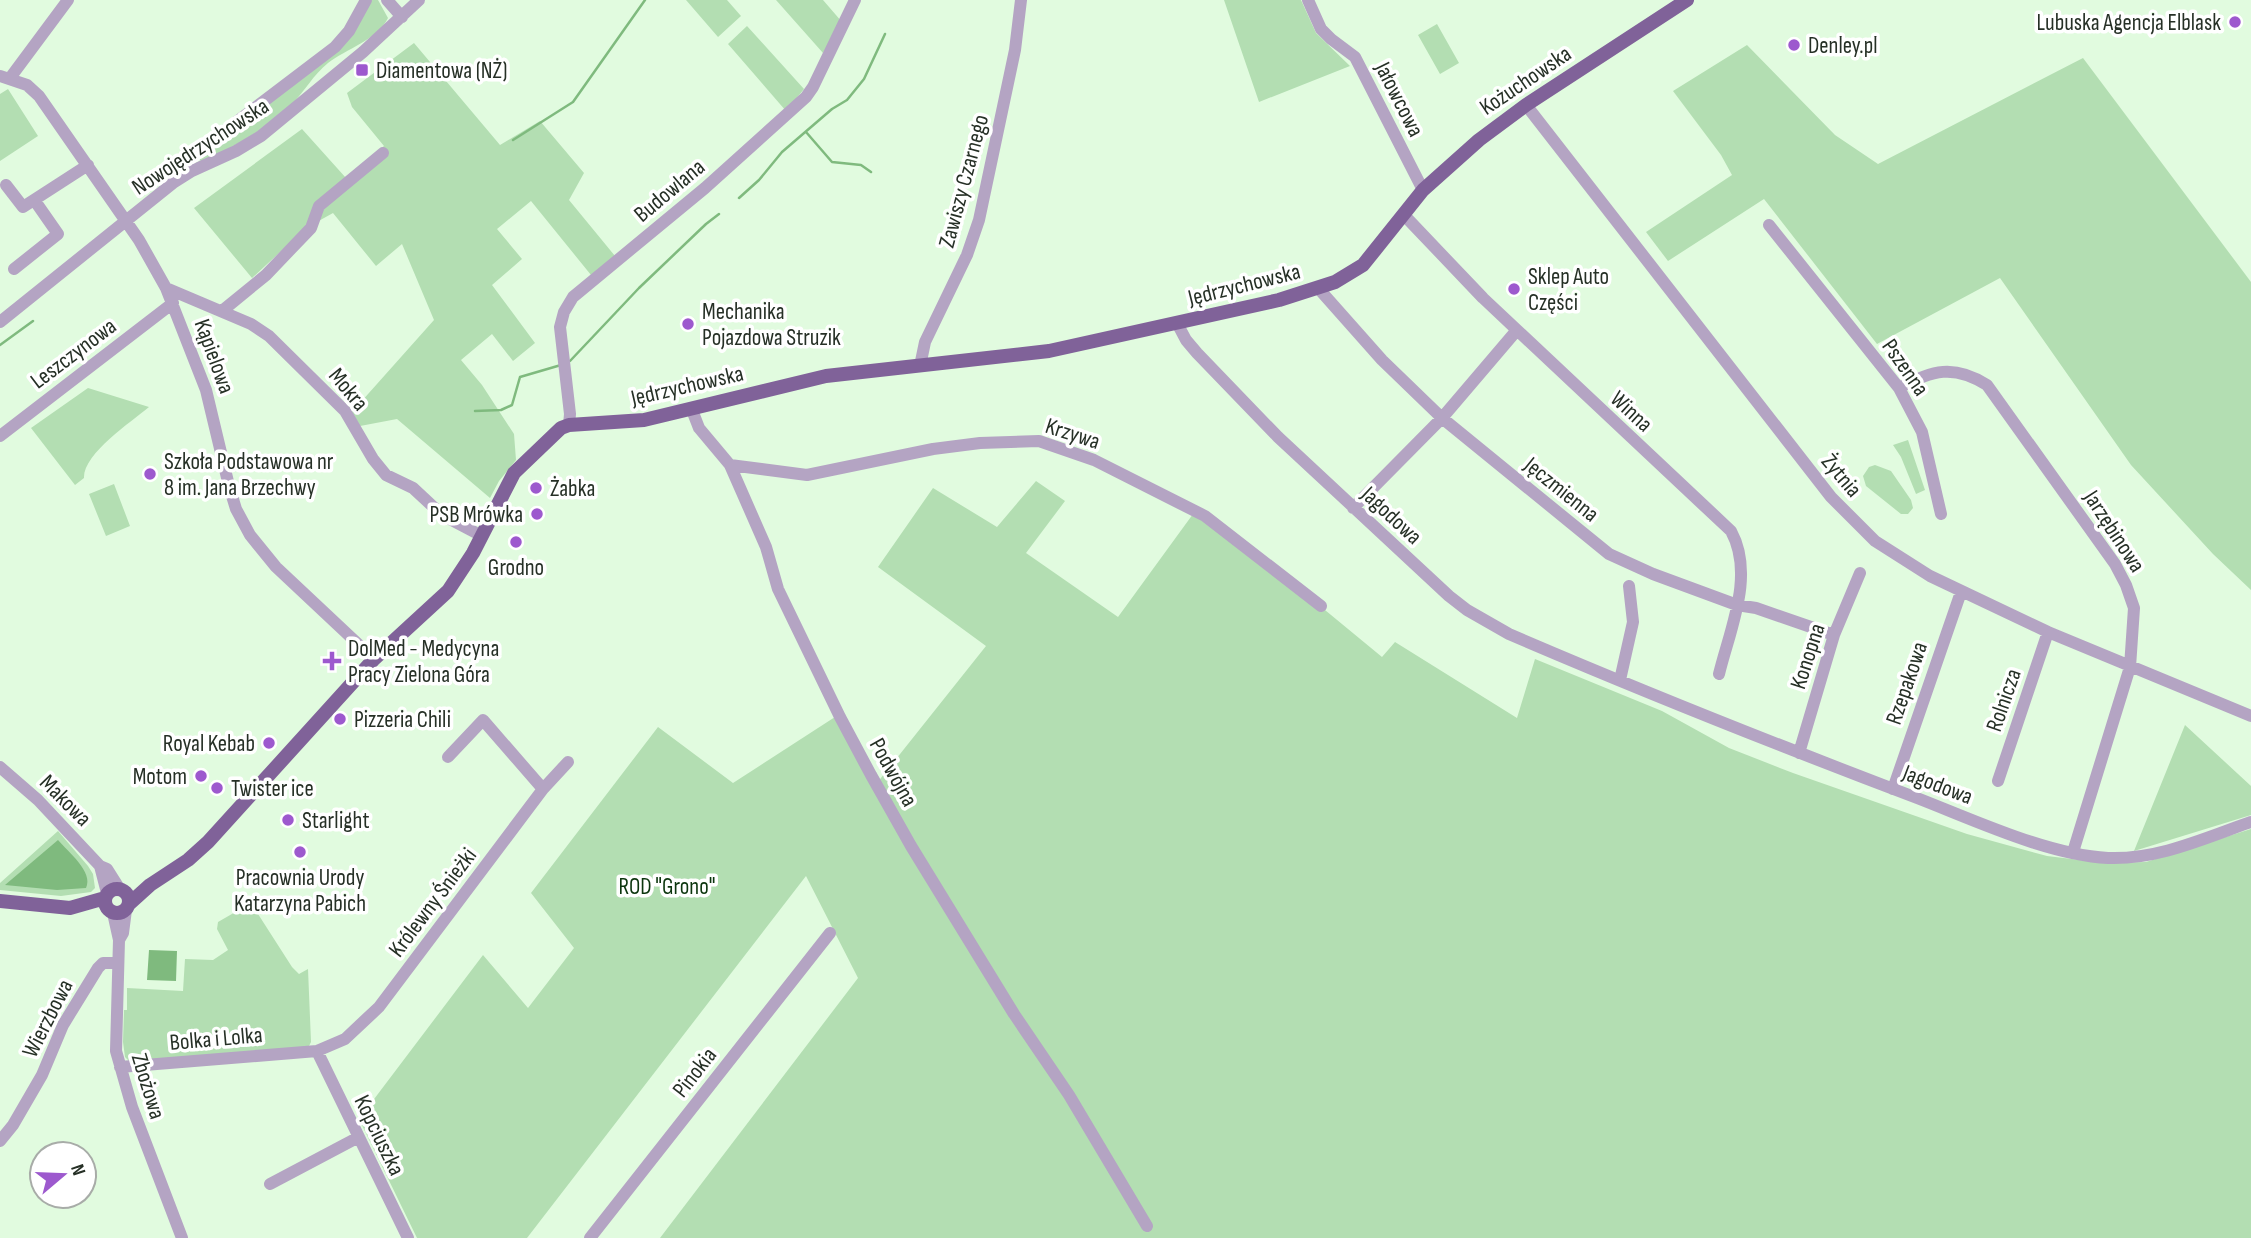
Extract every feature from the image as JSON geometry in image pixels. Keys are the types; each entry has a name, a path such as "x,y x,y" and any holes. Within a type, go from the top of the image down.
{"main road":[{"name":"Kożuchowska","path":"1404,214 1423,190 1456,158 1526,104 1686,0"},
{"name":"Jędrzychowska","path":"569,425 644,420 826,376 1031,355 1319,289 1346,277 1363,265 1404,214"},
{"path":"0,901 89,910 117,901 150,885 188,860 208,842 374,659 440,601 458,579 514,473 554,433 569,425"}],"street":[{"path":"5,77 68,0"},
{"path":"173,183 176,168 335,47 349,31 366,0"},
{"path":"387,0 402,17"},
{"name":"Nowojędrzychowska","path":"0,322 173,183 261,136 337,75 419,0"},
{"name":"Budowlana","path":"569,425 560,327 564,312 573,297 705,188 794,109 813,87 855,0"},
{"name":"Zawiszy Czarnego","path":"920,366 925,342 963,263 979,220 1011,73 1021,0"},
{"name":"Jałowcowa","path":"1308,0 1321,29 1355,57 1423,190"},
{"name":"Kąpielowa","path":"5,77 27,85 39,96 139,240 166,288 211,404 225,472 236,509 250,535 276,567 374,659"},
{"name":"Żytnia","path":"1526,104 1766,415 1848,515 1891,552 1961,592 2048,632 2251,716"},
{"path":"222,311 266,275 311,228 319,206 383,153"},
{"path":"6,185 23,207 88,165"},
{"path":"14,270 58,234 35,201"},
{"name":"Winna","path":"1404,214 1438,252 1561,373 1731,531 1739,545 1742,559 1741,584 1718,674"},
{"name":"Pszenna","path":"1769,225 1899,388 1922,432 1941,514"},
{"name":"Mokra","path":"166,288 253,325 269,336 345,411 373,459 386,475 413,488 442,514 482,536"},
{"name":"Jęczmienna","path":"1319,289 1382,360 1442,418 1609,554 1653,574 1737,605 1756,608 1834,635"},
{"name":"Leszczynowa","path":"0,436 173,303"},
{"name":"Jagodowa","path":"1177,323 1186,340 1255,413 1353,508 1467,610 1508,634 1798,753 1984,825 2073,852 2107,858 2145,856 2251,822"},
{"path":"1353,508 1442,418 1517,330"},
{"name":"Jarzębinowa","path":"1899,388 1942,372 1957,371 1973,375 1987,385 2118,568 2133,608 2130,667 2073,852"},
{"name":"Podwójna","path":"691,410 699,428 730,465 765,547 778,589 839,717 871,775 960,925 1147,1226"},
{"name":"Krzywa","path":"730,465 807,475 955,446 1030,440 1047,443 1094,460 1205,516 1321,606"},
{"name":"Konopna","path":"1798,753 1834,635 1860,573"},
{"path":"1620,680 1633,622 1629,586"},
{"name":"Rzepakowa","path":"1893,789 1961,592"},
{"name":"Rolnicza","path":"1998,781 2048,632"},
{"path":"448,757 483,720 543,789"},
{"name":"Królewny Śnieżki","path":"317,1051 345,1039 379,1007 543,789 568,762"},
{"name":"Makowa","path":"0,767 38,800 100,866 107,869 117,901"},
{"name":"Zbożowa","path":"117,901 123,933 119,940 115,1033 120,1067 132,1107 182,1238"},
{"name":"Pinokia","path":"590,1238 830,933"},
{"name":"Wierzbowa","path":"0,1141 13,1125 36,1085 63,1025 97,968 103,963 118,962"},
{"name":"Bolka i Lolka","path":"120,1067 317,1051"},
{"name":"Kopciuszka","path":"317,1051 408,1238"},
{"path":"270,1184 358,1138"}],"green space":[{"path":"372,0 378,0 388,18 377,32 328,63 292,104 271,122 237,144 201,162 199,157 320,63"},
{"path":"686,0 727,0 741,16 718,37"},
{"path":"776,0 823,0 842,22 823,53"},
{"path":"1224,0 1301,0 1316,33 1350,66 1259,102"},
{"path":"1437,24 1459,63 1440,74 1418,35"},
{"path":"747,26 804,89 786,111 728,44"},
{"path":"414,43 500,145 540,121 584,173 569,200 615,256 591,275 531,201 497,229 522,259 492,285 535,343 513,361 492,334 461,360 482,385 514,434 516,460 499,481 490,498 397,419 360,426 352,412 434,320 402,244 376,266 333,213 306,228 252,278 194,208 302,129 346,178 384,146 352,107 347,93"},
{"path":"1747,45 1835,135 1878,164 2083,58 2251,282 2251,590 2213,554 2131,465 2000,278 1877,344 1764,199 1668,261 1646,232 1732,175 1721,155 1673,91"},
{"path":"8,89 38,136 0,161 0,94"},
{"path":"88,388 149,407 99,449 91,459 84,478 75,485 31,428"},
{"path":"1908,440 1925,490 1916,494 1901,457 1893,445"},
{"path":"1875,465 1891,471 1911,500 1913,508 1908,514 1901,514 1866,486 1863,476 1869,467"},
{"name":"ROD \"Grono\"","path":"1036,481 1065,501 1026,553 1118,617 1193,514 1274,568 1382,657 1395,642 1517,718 1535,659 1662,711 1729,748 1793,773 1967,834 2047,856 2105,863 2146,862 2251,829 2251,1238 660,1238 858,978 806,876 527,1238 417,1238 359,1119 483,955 528,1008 574,948 531,893 658,727 733,783 835,717 873,788 986,646 878,567 933,488 997,527"},
{"path":"114,484 130,526 106,536 89,494"},
{"path":"2185,725 2251,786 2251,815 2134,851"},
{"path":"58,831 88,866 93,874 95,888 91,892 61,896 0,890 0,883"},
{"path":"251,903 292,967 299,974 308,969 311,1042 308,1048 130,1062 125,1057 123,1042 127,988 183,991 185,959 213,960 228,950 217,929 218,922"}],"shaded area":[{"path":"58,840 83,869 88,882 86,888 57,890 5,885"},
{"path":"149,950 177,951 176,981 147,980"}],"waterway":[{"path":"513,140 573,102 645,0"},
{"path":"739,198 759,180 782,152 832,109 847,100 864,79 885,34"},
{"path":"806,132 832,162 861,165 871,172"},
{"path":"570,361 639,288 719,214"},
{"path":"0,345 33,321"},
{"path":"475,411 501,410 512,405 520,377 561,365"}],"place":[{"name":"Lubuska Agencja Elblask","path":"2235,22"},
{"name":"Denley.pl","path":"1794,45"},
{"name":"Diamentowa (NŻ)","path":"362,70"},
{"name":"Sklep Auto Części","path":"1514,289"},
{"name":"Mechanika Pojazdowa Struzik","path":"688,324"},
{"name":"Szkoła Podstawowa nr 8 im. Jana Brzechwy","path":"150,474"},
{"name":"Żabka","path":"536,488"},
{"name":"PSB Mrówka","path":"537,514"},
{"name":"Grodno","path":"516,542"},
{"name":"DolMed - Medycyna Pracy Zielona Góra","path":"332,661"},
{"name":"Pizzeria Chili","path":"340,719"},
{"name":"Royal Kebab","path":"269,743"},
{"name":"Motom","path":"201,776"},
{"name":"Twister ice","path":"217,788"},
{"name":"Starlight","path":"288,820"},
{"name":"Pracownia Urody Katarzyna Pabich","path":"300,852"}]}
